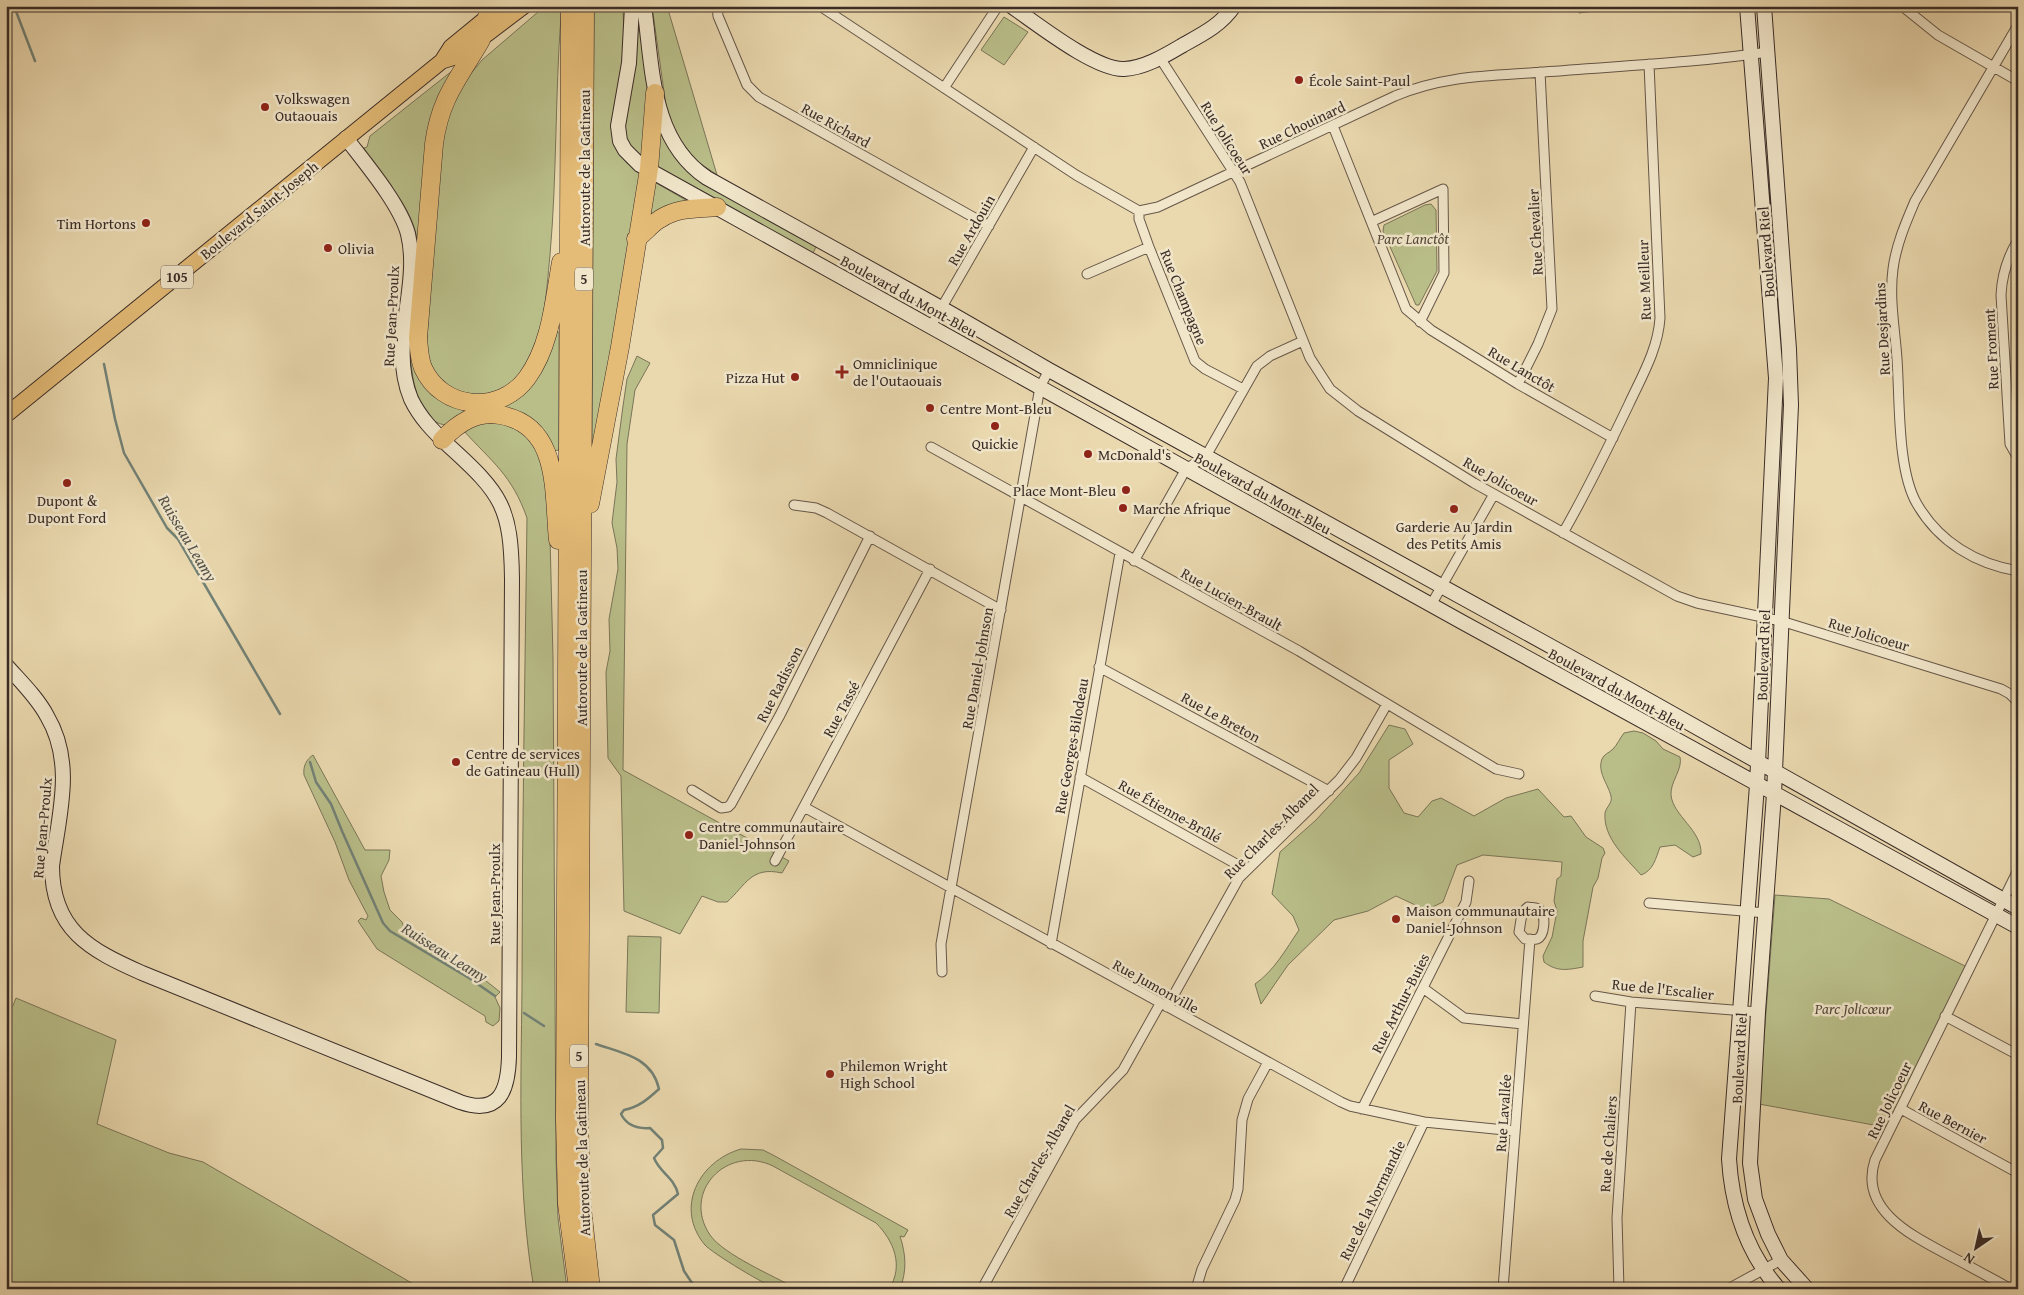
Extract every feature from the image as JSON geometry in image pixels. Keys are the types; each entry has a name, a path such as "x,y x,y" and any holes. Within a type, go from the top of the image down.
{"highway":[{"name":"Autoroute de la Gatineau","path":"575,7 569,210 565,1152 570,1229 578,1289"},
{"name":"Autoroute de la Gatineau","path":"575,7 581,551 579,1136 582,1218 591,1289"},
{"path":"481,40 446,98 439,118 433,150 418,344 420,360 426,374 448,396 474,404 496,401 514,392 530,373 542,349 549,328 569,210"},
{"path":"581,551 618,355 649,170 655,93"},
{"path":"636,239 660,218 672,212 690,208 717,207"},
{"path":"442,440 467,420 477,416 494,414 519,421 534,432 542,442 552,470 567,634"}],"main road":[{"name":"Boulevard Saint-Joseph","path":"442,61 458,56 524,6"},
{"name":"Boulevard Saint-Joseph","path":"6,415 442,61 451,47 492,10"}],"street":[{"name":"Boulevard du Mont-Bleu","path":"632,6 630,63 619,116 618,131 622,146 635,162 1431,605 2018,927"},
{"name":"Boulevard du Mont-Bleu","path":"644,6 655,93 669,135 680,153 696,170 724,188 942,308 1049,370 2018,908"},
{"name":"Rue Richard","path":"717,6 718,16 747,85 759,97 989,226"},
{"path":"820,6 1076,175 1139,210"},
{"path":"944,88 998,6"},
{"path":"1011,6 1085,55 1113,68 1131,68 1160,58 1215,27 1234,6"},
{"name":"Boulevard Riel","path":"1747,6 1776,396 1757,785 1730,1139 1731,1180 1733,1196 1745,1235 1764,1269 1779,1289"},
{"name":"Boulevard Riel","path":"1764,6 1790,349 1791,405 1774,794 1750,1140 1751,1183 1760,1217 1781,1260 1806,1289"},
{"path":"1902,6 1932,32 2018,81"},
{"name":"Rue Desjardins","path":"2018,25 1910,214 1893,267 1892,295 1904,460 1907,479 1916,503 1937,531 1958,549 1992,565 2018,571"},
{"name":"Rue Chouinard","path":"1139,210 1158,207 1395,96 1432,82 1480,75 1648,64 1768,52"},
{"name":"Rue Jolicoeur","path":"1160,58 1234,172 1303,341 1318,373 1337,396 1358,411 1494,494 1686,600 1781,621 2000,689 2010,694 2018,702"},
{"name":"Rue Meilleur","path":"1563,533 1593,479 1651,357 1659,332 1648,64"},
{"name":"Rue Chevalier","path":"1518,384 1552,309 1540,72"},
{"name":"Rue Lanctôt","path":"1333,126 1373,221 1406,309 1420,322 1518,384 1612,438"},
{"name":"Rue Jean-Proulx","path":"6,665 47,715 61,748 64,767 63,787 52,878 56,900 63,916 83,941 105,956 142,973 460,1102 476,1106 491,1104 503,1094 509,1073 512,548 506,516 496,494 425,422 416,409 404,378 403,343 411,260 406,228 395,206 346,138"},
{"name":"Rue Ardouin","path":"931,326 1034,146"},
{"path":"1373,221 1443,189 1444,273 1420,322"},
{"name":"Rue Champagne","path":"1139,210 1139,218 1149,247 1196,361 1204,369 1243,389"},
{"name":"Rue Froment","path":"2018,240 2003,273 2001,295 2010,444 2018,458"},
{"name":"Rue Champagne","path":"1087,274 1149,247"},
{"path":"1134,561 1186,469 1206,456 1243,389 1262,361 1303,341"},
{"path":"1774,350 1790,349"},
{"name":"Rue Daniel-Johnson","path":"942,972 941,944 1002,610 1040,387 1049,370"},
{"path":"1094,418 1104,400"},
{"name":"Rue Lucien-Brault","path":"931,447 1299,651 1496,769 1519,774"},
{"path":"1431,605 1494,494"},
{"path":"794,505 816,508 1002,610"},
{"name":"Rue Radisson","path":"692,790 722,808 728,807 731,804 780,715 870,536"},
{"name":"Rue Georges-Bilodeau","path":"1051,944 1120,553"},
{"name":"Rue Tassé","path":"775,861 930,569"},
{"name":"Rue Le Breton","path":"1099,666 1329,791"},
{"name":"Rue Charles-Albanel","path":"982,1289 1075,1120 1123,1070 1230,892 1247,870 1329,791 1356,758 1387,704"},
{"name":"Rue Étienne-Brûlé","path":"1080,777 1247,870"},
{"name":"Rue Jumonville","path":"804,807 1163,1006 1341,1102 1362,1109 1424,1122 1515,1132"},
{"name":"Rue Jolicoeur","path":"2011,1289 1905,1231 1892,1220 1881,1205 1874,1188 1872,1169 1945,1016 2018,870"},
{"name":"Rue Arthur-Buies","path":"1362,1109 1466,902 1469,881"},
{"path":"1650,902 1766,913"},
{"name":"Rue Lavallée","path":"1503,1289 1530,939"},
{"path":"1422,988 1464,1018 1523,1024"},
{"name":"Rue de l'Escalier","path":"1595,996 1631,1002 1758,1012"},
{"name":"Rue de Chaliers","path":"1619,1289 1617,1218 1631,1002"},
{"path":"1945,1016 2018,1055"},
{"path":"1196,1289 1202,1269 1235,1200 1238,1190 1242,1120 1248,1100 1268,1062"},
{"name":"Rue Bernier","path":"1901,1110 2018,1173"},
{"name":"Rue de la Normandie","path":"1344,1289 1424,1122"},
{"path":"1728,1289 1781,1260"}],"green space":[{"path":"545,6 561,6 561,16 552,225 545,304 538,338 533,354 525,369 511,385 486,397 449,387 435,371 426,350 440,155 449,110 468,77 482,60"},
{"path":"594,6 623,6 624,42 617,150 627,163 642,173 597,446 592,446"},
{"path":"652,6 667,6 717,175 694,159 675,132 666,106"},
{"path":"1578,6 1635,6 1579,13"},
{"path":"636,15 640,16 648,94 645,161 631,152 622,129"},
{"path":"1004,17 1028,32 1004,65 981,50"},
{"path":"457,67 418,246 412,221 400,198 368,157 364,148 367,147 370,136"},
{"path":"661,128 675,156 694,176 817,245 812,255 653,167"},
{"path":"651,180 691,203 648,225"},
{"name":"Parc Lanctôt","path":"1431,204 1436,210 1437,271 1419,305 1416,305 1383,231 1384,225 1425,205"},
{"path":"553,331 559,332 559,450 552,451 529,421 445,425 435,422 427,415 417,394 410,349 414,350 423,378 500,406"},
{"path":"637,356 650,363 635,390 627,444 623,770 789,861 782,873 763,872 750,878 727,902 718,902 702,896 680,934 624,911 621,776 608,758 606,672 610,651 609,619 618,569 617,548 612,523 617,482 616,459 627,379"},
{"path":"482,423 501,423 523,432 543,459 550,537 553,658 556,1159 558,1218 567,1289 534,1289 522,1176 521,1062 527,518 508,480 463,430"},
{"path":"1389,725 1405,729 1413,744 1389,760 1389,788 1404,813 1418,817 1432,801 1441,798 1474,816 1506,798 1538,789 1564,817 1571,816 1586,837 1603,848 1605,853 1602,858 1598,878 1593,887 1583,941 1583,967 1562,969 1544,962 1543,956 1552,937 1557,911 1554,901 1557,879 1561,876 1562,862 1483,855 1457,865 1443,902 1426,910 1396,896 1368,911 1334,920 1288,965 1261,1004 1255,984 1274,966 1299,930 1293,916 1272,894 1280,852 1316,820 1359,773"},
{"path":"1634,731 1643,733 1656,741 1663,749 1680,757 1680,766 1672,785 1671,795 1677,810 1697,838 1701,854 1693,857 1675,845 1660,847 1651,867 1641,875 1622,855 1608,831 1605,813 1611,798 1601,769 1603,757 1614,747 1624,733"},
{"path":"313,755 365,850 390,850 389,860 381,876 384,892 390,910 402,922 405,930 469,972 476,973 500,992 495,997 500,1008 499,1021 493,1026 486,1022 485,1016 377,949 358,921 361,918 366,920 368,916 349,880 335,842 304,775 308,759"},
{"name":"Parc Jolicœur","path":"1775,895 1829,899 1969,968 1890,1128 1759,1104"},
{"path":"628,936 661,937 659,1013 626,1012"},
{"path":"16,998 116,1040 97,1124 169,1153 203,1162 422,1289 6,1289 6,1023"},
{"path":"741,1149 763,1150 908,1230 904,1237 900,1236 905,1262 900,1289 889,1289 896,1272 895,1254 888,1238 876,1223 773,1166 756,1161 740,1161 725,1167 713,1176 705,1188 701,1203 702,1219 710,1235 726,1250 750,1265 797,1289 778,1289 772,1287 729,1262 705,1245 696,1231 692,1216 692,1202 696,1188 703,1175 713,1164 726,1155"}],"waterway":[{"name":"Ruisseau Leamy","path":"14,6 35,61"},
{"name":"Ruisseau Leamy","path":"104,364 124,453 167,528 178,539 280,714"},
{"name":"Ruisseau Leamy","path":"310,762 316,782 331,804 383,923 390,931 469,978 495,996"},
{"name":"Ruisseau Leamy","path":"524,1013 544,1026"},
{"name":"Ruisseau Leamy","path":"596,1044 635,1058 643,1063 655,1078 659,1089 643,1102 624,1110 621,1114 629,1124 641,1128 650,1128 662,1140 663,1148 654,1158 673,1183 678,1194 653,1215 655,1225 674,1240 684,1271 692,1283 702,1289"}],"place":[{"name":"École Saint-Paul","path":"1299,80"},
{"name":"Volkswagen Outaouais","path":"265,107"},
{"name":"Tim Hortons","path":"146,223"},
{"name":"Olivia","path":"328,248"},
{"name":"Omniclinique de l'Outaouais","path":"842,372"},
{"name":"Pizza Hut","path":"795,377"},
{"name":"Centre Mont-Bleu","path":"930,408"},
{"name":"Quickie","path":"995,426"},
{"name":"McDonald's","path":"1088,454"},
{"name":"Dupont & Dupont Ford","path":"67,483"},
{"name":"Place Mont-Bleu","path":"1126,490"},
{"name":"Marche Afrique","path":"1123,508"},
{"name":"Garderie Au Jardin des Petits Amis","path":"1454,509"},
{"name":"Centre de services de Gatineau (Hull)","path":"456,762"},
{"name":"Centre communautaire Daniel-Johnson","path":"689,835"},
{"name":"Maison communautaire Daniel-Johnson","path":"1396,919"},
{"name":"Philemon Wright High School","path":"830,1074"}]}
